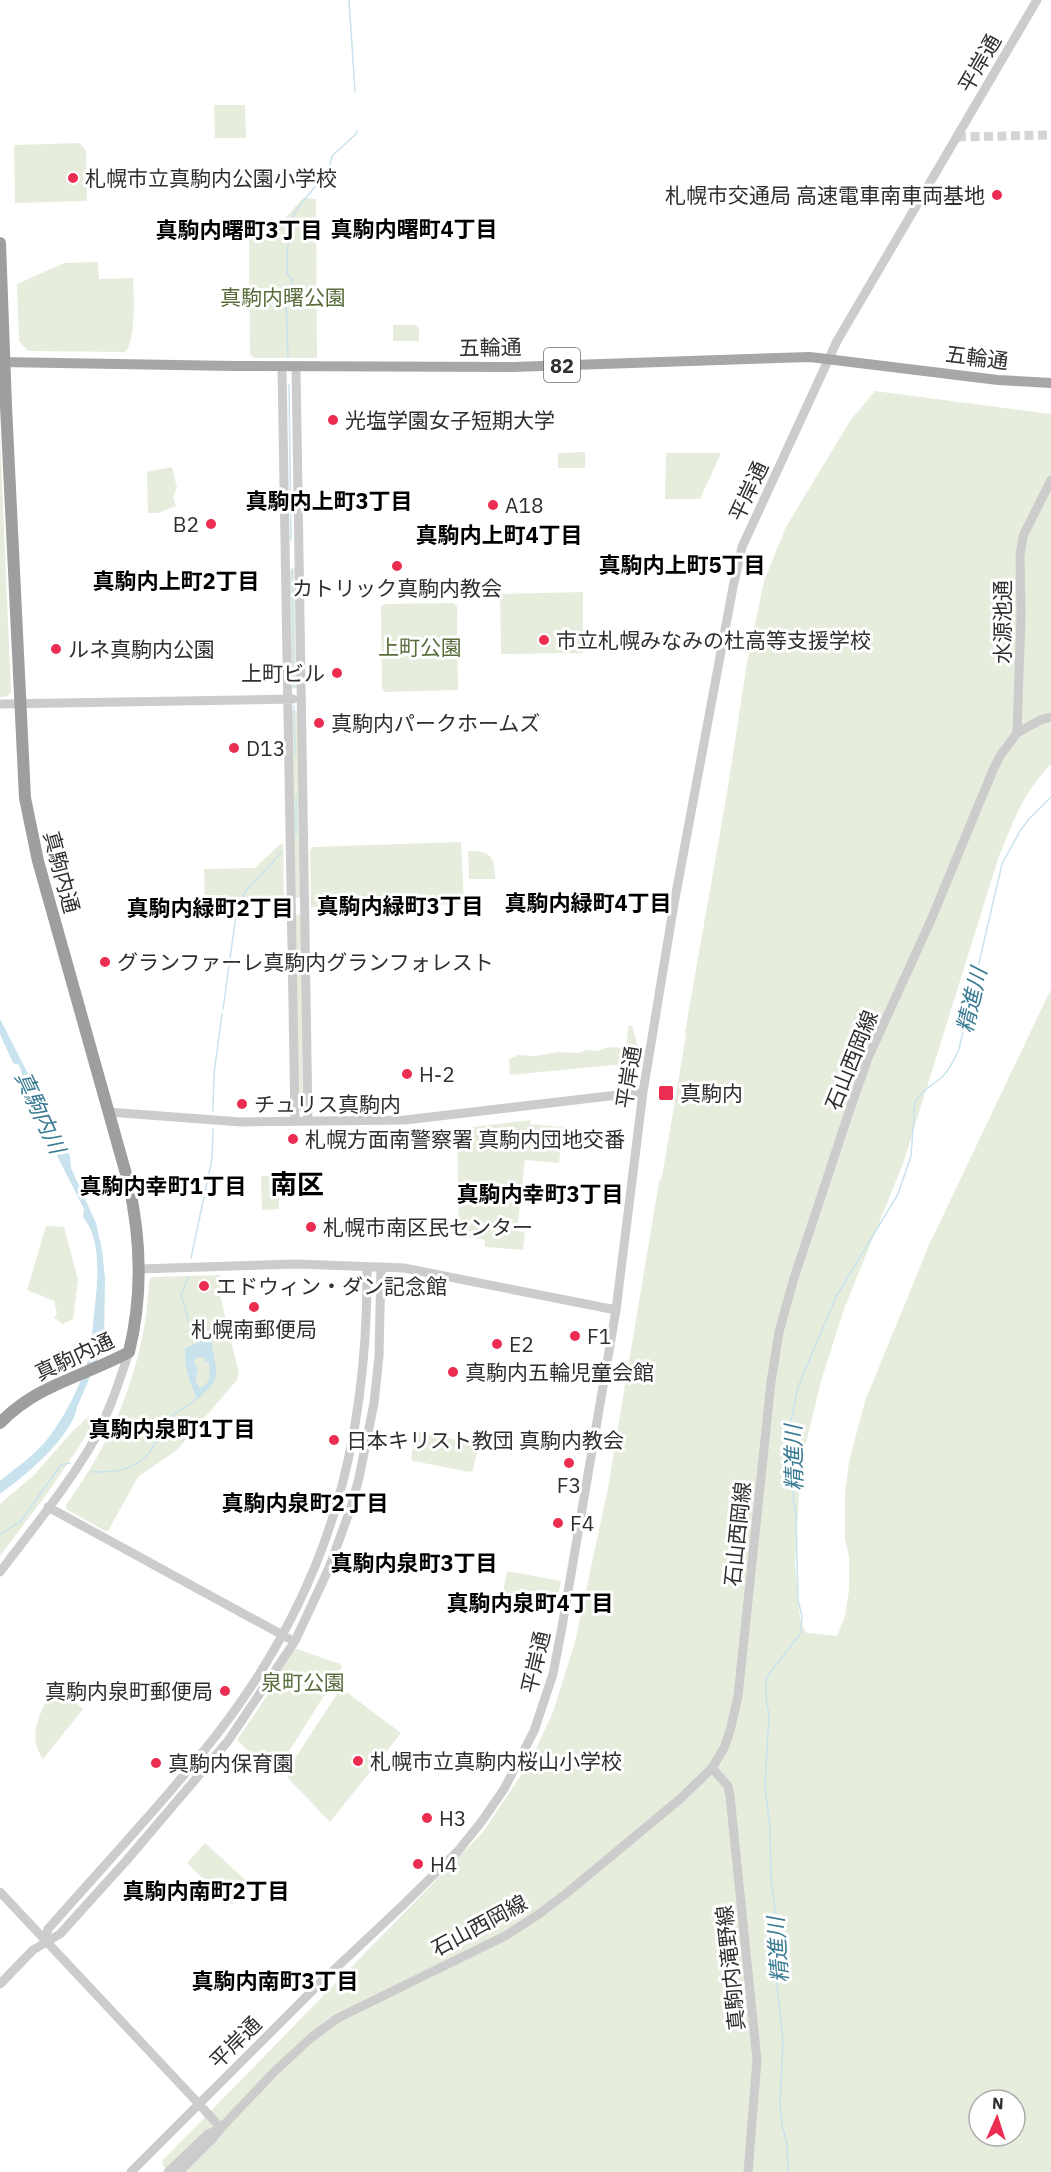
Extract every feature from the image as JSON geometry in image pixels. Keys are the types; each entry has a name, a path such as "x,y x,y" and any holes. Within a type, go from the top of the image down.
{"highway":[{"name":"真駒内通","path":"0,243 2,362 25,798 29,822 133,1202 139,1244 137,1305 129,1352 49,1386 19,1405 0,1423"}],"main road":[{"name":"五輪通","path":"2,362 282,367 503,367 810,357 998,380 1051,383"}],"street":[{"name":"平岸通","path":"131,2172 320,1983 458,1851 488,1814 513,1774 542,1710 555,1663 616,1310 643,1092 675,900 740,556 828,360 1037,0"},
{"path":"282,367 295,1121"},
{"path":"296,367 308,1121"},
{"name":"水源池通","path":"1017,733 1021,616 1020,556 1023,536 1051,480"},
{"path":"0,704 301,698"},
{"path":"1017,733 1040,720 1051,717"},
{"name":"石山西岡線","path":"221,2128 275,2071 312,2037 338,2018 505,1936 539,1914 680,1799 712,1768 724,1748 738,1696 771,1382 779,1332 794,1278 868,1058 931,920 993,770 1017,733"},
{"path":"108,1112 241,1122 405,1120 643,1092"},
{"path":"139,1269 297,1264 413,1269 616,1310"},
{"path":"45,1941 48,1929 218,1733 283,1636 307,1587 332,1523 347,1469 363,1378 367,1332 367,1267"},
{"path":"0,1984 33,1950 60,1934 228,1741 295,1641 329,1568 351,1507 361,1467 374,1403 379,1356 381,1267"},
{"path":"0,1572 90,1448 108,1412 129,1352"},
{"path":"48,1508 295,1641"},
{"name":"真駒内滝野線","path":"712,1768 728,1786 730,1796 757,2060 747,2172"},
{"path":"0,1892 221,2128"},
{"path":"168,2172 208,2134 221,2128"},
{"path":"179,2172 221,2128"}],"green space":[{"path":"214,105 245,105 246,138 215,138"},
{"path":"79,143 86,150 87,201 15,203 14,145"},
{"name":"真駒内曙公園","path":"303,198 316,199 317,358 254,358 250,354 249,240 282,222"},
{"path":"98,262 99,279 133,278 133,328 129,347 125,352 28,351 19,341 17,284 64,263"},
{"path":"393,325 416,325 419,329 419,341 393,341"},
{"path":"875,391 1051,414 1051,764 1025,797 998,859 903,1164 844,1309 821,1381 801,1464 795,1564 802,1626 807,1633 837,1636 845,1616 849,1590 849,1557 845,1539 845,1492 849,1462 865,1401 929,1245 1051,989 1051,2172 171,2172 163,2166 162,2161 483,1832 531,1760 553,1712 575,1642 608,1488 727,793 747,663 764,581 786,527 850,421"},
{"path":"0,433 11,693 6,697 0,697"},
{"path":"585,452 585,468 558,468 558,453"},
{"path":"666,453 721,453 700,499 665,499"},
{"path":"172,467 177,488 173,497 176,506 158,513 148,513 147,472"},
{"path":"296,569 297,688 292,688 290,681 288,572"},
{"path":"583,592 583,653 501,654 500,594"},
{"name":"上町公園","path":"454,603 457,606 458,690 385,692 382,688 381,606 384,604"},
{"path":"291,711 298,711 302,898 294,898"},
{"path":"461,842 464,904 311,907 310,850 313,847"},
{"path":"283,844 284,900 281,903 205,905 204,869 255,868 279,845"},
{"path":"468,851 482,852 490,857 493,861 495,879 469,879"},
{"path":"295,915 301,916 303,1111 299,1111"},
{"path":"628,1026 632,1026 640,1054 633,1063 510,1075 509,1059 518,1055 535,1056 558,1052 598,1051 608,1047 623,1048 627,1043"},
{"path":"530,1120 530,1124 563,1127 559,1163 525,1160 517,1231 525,1232 523,1250 485,1247 485,1240 459,1236 457,1129"},
{"path":"261,1176 279,1176 279,1209 262,1210"},
{"path":"46,1226 64,1227 78,1280 73,1319 63,1324 54,1318 57,1313 54,1301 27,1290"},
{"path":"220,1275 220,1295 239,1373 237,1380 177,1450 138,1477 108,1531 105,1531 66,1509 66,1505 99,1454 124,1399 142,1341 149,1280 152,1277"},
{"path":"89,1416 90,1429 80,1445 0,1556 0,1504 34,1475"},
{"path":"416,1433 476,1444 478,1447 473,1470 470,1472 413,1461 411,1458"},
{"path":"507,1571 561,1581 556,1606 552,1609 506,1601 502,1597"},
{"name":"泉町公園","path":"297,1649 340,1664 342,1667 276,1772 273,1773 237,1740 269,1693 291,1652"},
{"path":"56,1687 83,1709 43,1759 38,1750 36,1731 45,1704"},
{"path":"341,1688 401,1733 330,1822 288,1778 288,1769"},
{"path":"205,1843 251,1885 231,1905 187,1863"}],"water":[{"name":"真駒内川","path":"0,1019 70,1156 71,1168 96,1223 105,1278 104,1339 73,1419 46,1455 0,1494 0,1481 44,1443 64,1415 76,1392 93,1343 97,1258 95,1243 83,1217 84,1209 37,1116 19,1065 13,1063 0,1034"},
{"path":"191,1321 209,1329 206,1333 212,1339 216,1366 214,1382 198,1399 188,1374 185,1348 199,1342 203,1336 201,1332 189,1325","holes":["198,1357 205,1358 205,1363 207,1361 209,1363 209,1377 207,1383 200,1388 195,1380 198,1369 193,1362"]}],"waterway":[{"path":"349,0 355,91"},
{"path":"288,357 286,294 293,281 287,273 287,251 294,213 329,169 332,156 357,131"},
{"path":"289,385 291,540"},
{"path":"292,569 294,688"},
{"path":"294,706 295,754"},
{"path":"296,797 296,835"},
{"name":"精進川","path":"788,2172 787,2145 780,2104 783,2041 777,1985 777,1922 771,1880 770,1828 765,1785 769,1715 766,1681 801,1633 796,1518 788,1452 789,1431 798,1387 836,1297 898,1194 911,1156 915,1102 925,1090 944,1075 959,1049 1002,864 1020,831 1051,797"},
{"path":"238,904 245,892 282,852"},
{"path":"223,1009 236,915"},
{"path":"213,1111 214,1074 222,1014"},
{"path":"191,1258 212,1159 213,1129"},
{"path":"188,1277 181,1295 190,1325"},
{"path":"92,1472 121,1470 144,1458 151,1451 168,1419 194,1401 197,1396"},
{"path":"0,1534 20,1522 61,1465 70,1463"}],"tunnel":[{"path":"957,137 1051,135"}],"place":[{"name":"札幌市立真駒内公園小学校","path":"73,178"},
{"name":"札幌市交通局 高速電車南車両基地","path":"997,195"},
{"name":"光塩学園女子短期大学","path":"333,420"},
{"name":"A18","path":"493,505"},
{"name":"B2","path":"211,524"},
{"name":"カトリック真駒内教会","path":"397,566"},
{"name":"市立札幌みなみの杜高等支援学校","path":"544,640"},
{"name":"ルネ真駒内公園","path":"56,649"},
{"name":"上町ビル","path":"337,673"},
{"name":"真駒内パークホームズ","path":"319,723"},
{"name":"D13","path":"234,748"},
{"name":"グランファーレ真駒内グランフォレスト","path":"105,962"},
{"name":"H-2","path":"407,1074"},
{"name":"真駒内","path":"666,1093"},
{"name":"チュリス真駒内","path":"242,1104"},
{"name":"札幌方面南警察署 真駒内団地交番","path":"293,1139"},
{"name":"札幌市南区民センター","path":"311,1227"},
{"name":"エドウィン・ダン記念館","path":"204,1286"},
{"name":"札幌南郵便局","path":"254,1307"},
{"name":"F1","path":"575,1336"},
{"name":"E2","path":"497,1344"},
{"name":"真駒内五輪児童会館","path":"453,1372"},
{"name":"日本キリスト教団 真駒内教会","path":"334,1440"},
{"name":"F3","path":"569,1463"},
{"name":"F4","path":"558,1523"},
{"name":"真駒内泉町郵便局","path":"225,1691"},
{"name":"札幌市立真駒内桜山小学校","path":"358,1761"},
{"name":"真駒内保育園","path":"156,1763"},
{"name":"H3","path":"427,1818"},
{"name":"H4","path":"418,1864"}],"district":[{"name":"真駒内曙町4丁目","path":"414,228"},
{"name":"真駒内曙町3丁目","path":"239,229"},
{"name":"真駒内上町3丁目","path":"329,500"},
{"name":"真駒内上町4丁目","path":"499,534"},
{"name":"真駒内上町5丁目","path":"682,564"},
{"name":"真駒内上町2丁目","path":"176,580"},
{"name":"真駒内緑町4丁目","path":"588,902"},
{"name":"真駒内緑町3丁目","path":"400,905"},
{"name":"真駒内緑町2丁目","path":"210,907"},
{"name":"南区","path":"297,1183"},
{"name":"真駒内幸町1丁目","path":"163,1185"},
{"name":"真駒内幸町3丁目","path":"540,1193"},
{"name":"真駒内泉町1丁目","path":"172,1428"},
{"name":"真駒内泉町2丁目","path":"305,1502"},
{"name":"真駒内泉町3丁目","path":"414,1562"},
{"name":"真駒内泉町4丁目","path":"530,1602"},
{"name":"真駒内南町2丁目","path":"206,1890"},
{"name":"真駒内南町3丁目","path":"275,1980"}]}
